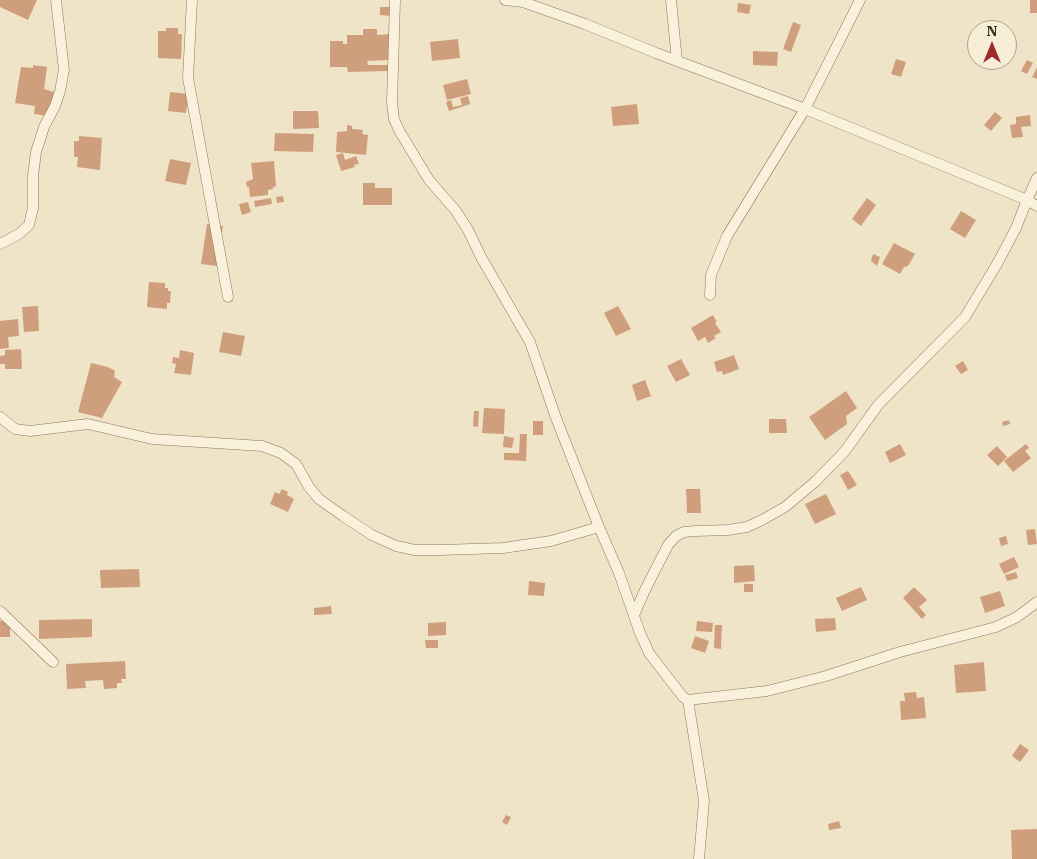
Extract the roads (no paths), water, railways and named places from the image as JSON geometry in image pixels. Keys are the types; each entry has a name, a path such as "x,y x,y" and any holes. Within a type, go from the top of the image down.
{"street":[{"path":"0,244 19,234 29,225 33,208 33,176 36,152 44,127 55,106 60,91 64,70 56,0"},
{"path":"192,0 188,78 228,297"},
{"path":"395,0 392,84 394,119 429,180 456,211 468,230 481,257 530,342 556,418 619,573 640,634 649,653 674,687 688,700 704,801 699,859"},
{"path":"505,0 523,2 585,24 805,109 1037,206"},
{"path":"671,0 676,60"},
{"path":"710,295 711,275 727,236 805,109 860,0"},
{"path":"634,615 644,590 668,545 676,536 695,530 728,530 747,527 762,520 785,507 845,451 878,404 965,317 1016,228 1026,200 1037,178"},
{"path":"0,417 15,429 30,431 88,424 152,439 262,446 281,453 296,464 309,487 319,499 343,516 372,535 396,546 415,550 503,548 551,541 599,526"},
{"path":"688,700 767,691 826,676 900,652 996,627 1017,617 1037,602"},
{"path":"0,611 53,662"}]}
